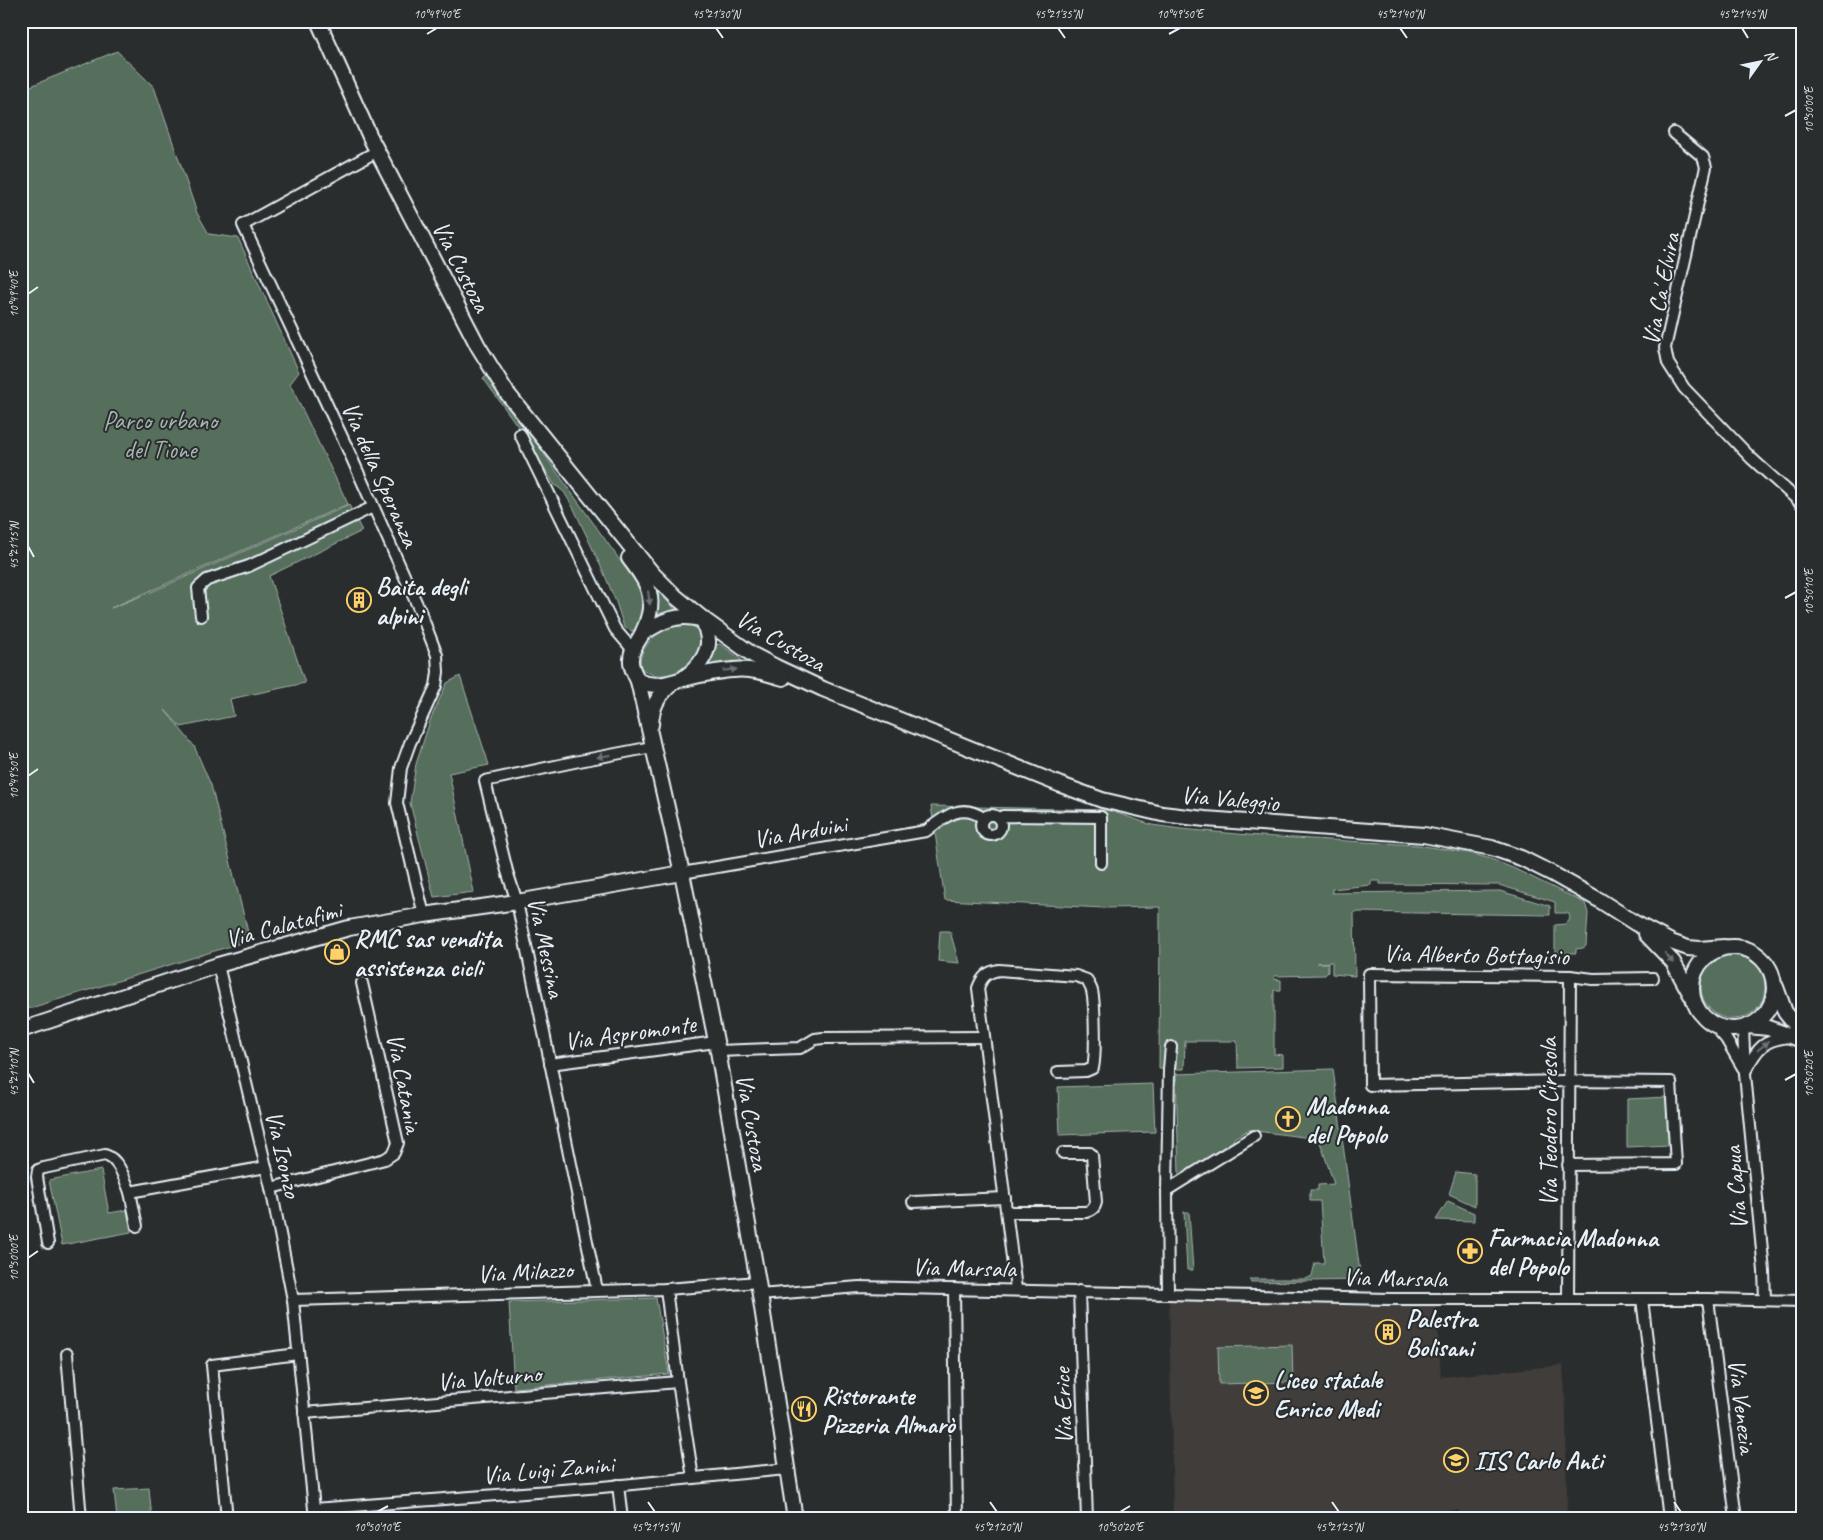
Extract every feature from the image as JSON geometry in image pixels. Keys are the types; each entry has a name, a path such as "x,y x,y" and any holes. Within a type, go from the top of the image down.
{"main road":[{"name":"Via Custoza","path":"318,21 371,139 478,346 507,393 652,573 676,597 753,655 823,689"},
{"name":"Via Custoza","path":"601,511 602,519 642,576 649,592 651,608 643,633 633,650 631,658 632,669 638,681 682,873 717,1046 795,1519"},
{"name":"Via Custoza","path":"643,633 673,618 686,616 703,619"},
{"name":"Via Custoza","path":"651,742 652,710 659,696 695,670 702,661 708,643 703,619"},
{"name":"Via Custoza","path":"638,681 647,685 677,682 735,669 759,671 823,689"},
{"name":"Via Valeggio","path":"823,689 1102,800 1145,810 1205,819 1424,836 1492,848 1521,858 1551,873 1671,942 1688,948 1724,947"},
{"name":"Via Calatafimi","path":"21,1030 218,965 349,928 517,902 682,873"},
{"name":"Via Valeggio","path":"1635,923 1673,962 1697,1008"},
{"path":"1724,947 1738,947 1750,950 1762,958 1770,968 1785,1012 1799,1036 1768,1028 1728,1028 1713,1024 1697,1008 1693,996 1692,983 1695,970 1702,960 1712,952 1724,947"},
{"path":"1745,1027 1758,1020 1768,1008 1774,992 1774,981"}],"street":[{"name":"Via Ca' Elvira","path":"1674,133 1703,157 1706,167 1665,348 1668,363 1684,388 1752,458 1802,504"},
{"name":"Via della Speranza","path":"370,154 243,225 420,611 437,655 438,672 436,686 419,721 403,762 397,803 424,915"},
{"path":"520,434 615,629 633,650"},
{"path":"201,616 198,588 207,580 249,566 373,507"},
{"name":"Via Messina","path":"597,1290 517,902 485,781 574,762 651,742"},
{"name":"Via Arduini","path":"682,873 926,831 949,814 954,813 974,812 983,818"},
{"path":"993,815 999,819 1001,824 1000,830 995,834 989,835 981,828 983,818 986,816 993,815"},
{"path":"999,819 1004,816 1101,817 1101,863"},
{"name":"Via Isonzo","path":"218,965 271,1188 294,1300 314,1514"},
{"path":"1016,1289 978,988 981,979 987,974 999,970 1076,976 1087,980 1092,991 1095,1048 1093,1068 1086,1071 1058,1072"},
{"name":"Via Alberto Bottagisio","path":"1569,1081 1370,1085 1369,974 1570,976 1593,979 1653,978"},
{"name":"Via Teodoro Ciresola","path":"1568,1299 1570,976"},
{"name":"Via Catania","path":"271,1188 385,1159 394,1153 398,1143 362,983"},
{"name":"Via Capua","path":"1713,1024 1738,1057 1745,1074"},
{"name":"Via Capua","path":"1745,1027 1745,1074 1764,1271 1765,1300"},
{"path":"1745,1074 1754,1053 1768,1041 1799,1036"},
{"name":"Via Aspromonte","path":"550,1064 717,1046 800,1048 823,1038 984,1037"},
{"path":"1168,1294 1167,1190 1171,1048"},
{"path":"1568,1166 1676,1164 1671,1082 1569,1081"},
{"path":"1167,1190 1254,1136"},
{"path":"1007,1212 1086,1212 1095,1206 1092,1155 1090,1153 1063,1154"},
{"path":"48,1243 37,1177 38,1170 106,1155 112,1157 116,1162 130,1192 137,1226"},
{"path":"130,1192 266,1167"},
{"path":"913,1202 1005,1198"},
{"name":"Via Marsala","path":"758,1288 1016,1289 1389,1299 1708,1299 1802,1301"},
{"name":"Via Milazzo","path":"294,1300 597,1290 758,1288"},
{"path":"666,1289 693,1478"},
{"path":"954,1289 957,1519"},
{"name":"Via Erice","path":"1079,1291 1088,1519"},
{"path":"1642,1299 1668,1519"},
{"name":"Via Venezia","path":"1708,1299 1736,1519"},
{"path":"67,1354 81,1519"},
{"path":"227,1519 212,1364 298,1354"},
{"name":"Via Volturno","path":"304,1414 678,1382"},
{"name":"Via Luigi Zanini","path":"314,1514 786,1469"},
{"path":"618,1485 622,1519"}],"shaded area":[{"path":"1169,1298 1436,1306 1441,1377 1563,1365 1566,1410 1567,1519 1459,1519 1458,1510 1454,1510 1368,1519 1173,1519"}],"green space":[{"name":"Parco urbano del Tione","path":"117,51 154,87 197,213 209,234 238,238 299,372 290,384 348,504 111,608 349,505 362,531 269,576 305,683 230,699 234,716 181,727 165,710 194,746 211,785 250,940 21,1011 21,90"},
{"path":"488,376 534,436 544,454 639,587 641,609 634,630 631,631 624,627 603,571 574,509 564,492 554,484 529,442 483,378"},
{"path":"658,592 675,609 659,617 655,615 654,594"},
{"path":"689,625 696,628 702,638 699,649 688,664 676,672 661,675 654,675 641,668 640,662 643,651 655,636 677,626"},
{"path":"720,644 741,659 741,661 709,669 706,666 714,645"},
{"path":"460,676 489,765 449,773 474,892 434,897 410,803 416,764 431,718 447,683"},
{"path":"931,806 1108,810 1152,825 1181,829 1260,836 1417,845 1469,853 1491,859 1515,869 1585,903 1588,913 1586,946 1576,949 1576,953 1555,953 1555,925 1565,924 1569,921 1568,913 1555,913 1555,902 1499,885 1380,884 1380,881 1371,881 1371,885 1332,889 1332,893 1500,891 1550,906 1550,915 1354,912 1355,976 1332,974 1332,962 1317,963 1328,963 1328,972 1325,975 1274,976 1274,979 1281,980 1281,990 1274,990 1274,1054 1283,1055 1283,1067 1238,1068 1237,1041 1185,1041 1184,1069 1159,1069 1160,907 1104,908 945,900"},
{"path":"940,931 950,931 959,963 938,961"},
{"path":"1733,955 1745,957 1756,964 1763,975 1765,987 1763,999 1756,1010 1745,1017 1733,1019 1721,1017 1710,1010 1703,999 1701,987 1703,975 1710,964 1721,957"},
{"path":"1333,1069 1361,1280 1251,1282 1249,1279 1306,1279 1312,1276 1315,1263 1324,1263 1320,1201 1310,1201 1310,1190 1318,1190 1318,1185 1334,1184 1319,1139 1248,1130 1234,1138 1231,1147 1179,1175 1176,1074"},
{"path":"1153,1084 1155,1132 1060,1135 1058,1087"},
{"path":"1668,1097 1670,1145 1627,1147 1627,1099"},
{"path":"101,1170 109,1213 127,1210 131,1232 62,1245 49,1180"},
{"path":"1456,1172 1475,1174 1475,1206 1449,1194"},
{"path":"1448,1201 1474,1213 1474,1221 1436,1220"},
{"path":"1184,1212 1189,1212 1193,1270 1187,1270"},
{"path":"656,1298 669,1374 514,1388 509,1302"},
{"path":"1292,1345 1293,1382 1219,1384 1218,1347"},
{"path":"149,1488 152,1519 117,1519 114,1490"}],"place":[{"name":"Baita degli alpini","path":"359,600"},
{"name":"RMC sas vendita assistenza cicli","path":"337,952"},
{"name":"Madonna del Popolo","path":"1288,1119"},
{"name":"Farmacia Madonna del Popolo","path":"1470,1251"},
{"name":"Palestra Bolisani","path":"1388,1332"},
{"name":"Liceo statale Enrico Medi","path":"1256,1393"},
{"name":"Ristorante Pizzeria Almarò","path":"804,1409"},
{"name":"IIS Carlo Anti","path":"1456,1460"}]}
